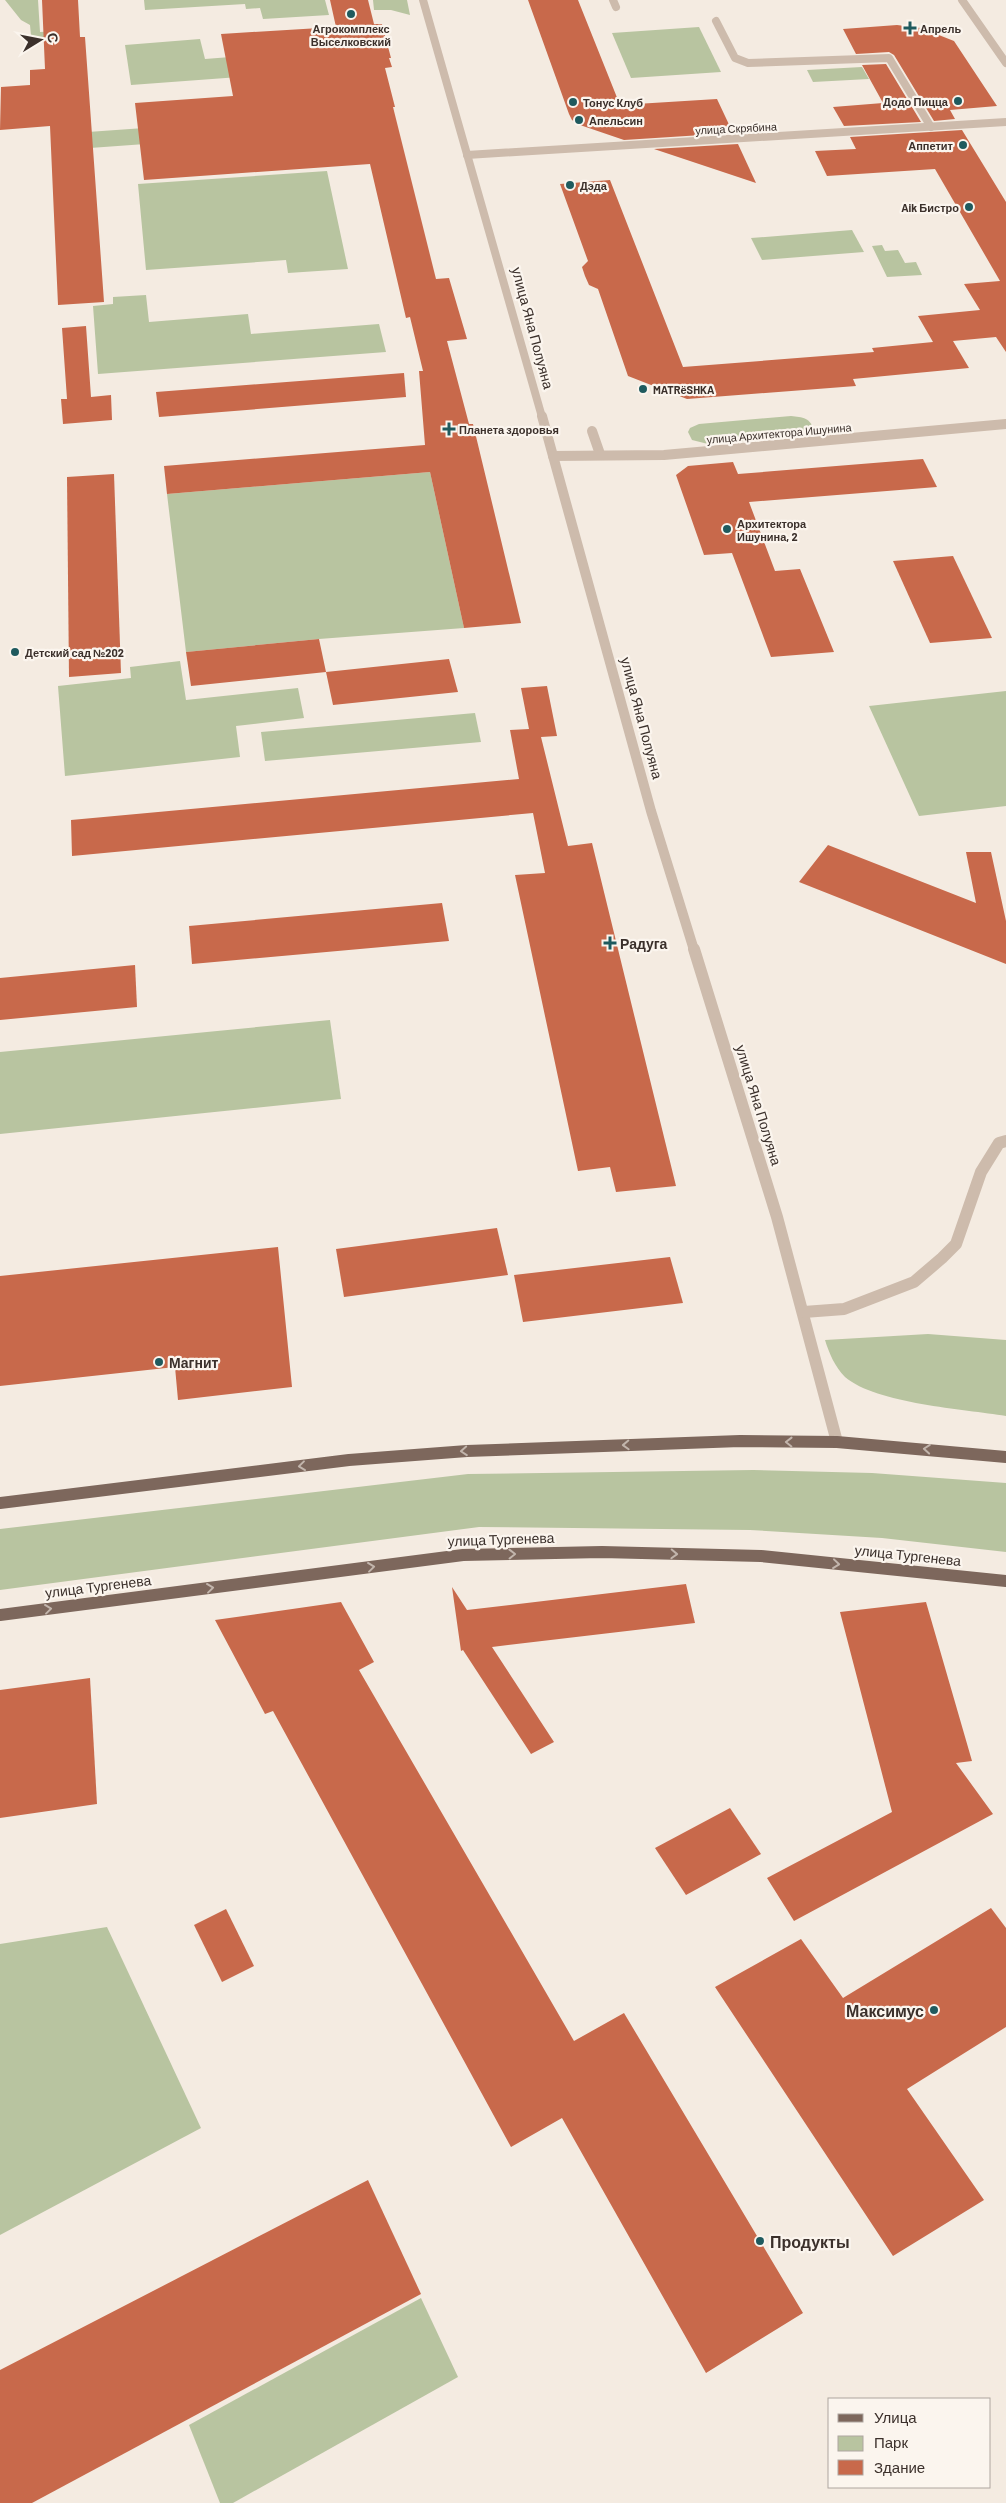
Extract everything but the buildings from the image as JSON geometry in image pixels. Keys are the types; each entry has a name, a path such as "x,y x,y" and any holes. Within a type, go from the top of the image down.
{"main road":[{"path":"0,1502 349,1460 467,1451 740,1441 837,1442 1006,1457"},
{"name":"улица Тургенева","path":"0,1615 463,1556 602,1552 761,1556 1006,1581"}],"street":[{"name":"улица Яна Полуяна","path":"423,0 553,456 651,811 774,1207 804,1312 837,1442"},
{"path":"962,0 1006,63"},
{"path":"716,21 735,58 748,63 890,58 931,127"},
{"name":"улица Скрябина","path":"467,155 1006,122"},
{"name":"улица Архитектора Ишунина","path":"553,456 600,454 664,455 1006,424"},
{"path":"592,431 600,454"},
{"path":"804,1312 844,1309 914,1282 956,1244 982,1172 999,1143 1006,1141"}],"green space":[{"path":"5,0 38,0 40,32 75,30 32,46 30,25 21,20"},
{"path":"144,0 325,0 329,15 263,19 260,8 246,9 245,4 145,10"},
{"path":"373,0 407,0 410,15 391,10 374,10"},
{"path":"699,27 721,72 631,78 612,33"},
{"path":"200,39 205,59 304,51 309,72 131,85 125,45"},
{"path":"862,67 869,79 813,82 807,70"},
{"path":"395,110 347,120 325,131 90,148 88,132"},
{"path":"327,171 348,269 288,273 286,260 146,270 138,184"},
{"path":"852,230 864,252 762,260 751,238"},
{"path":"882,245 885,251 898,250 905,263 916,262 922,275 887,277 872,246"},
{"path":"146,295 149,322 248,314 251,334 379,324 386,352 98,374 93,306 113,304 113,297"},
{"path":"791,416 803,418 811,423 813,431 805,436 708,444 692,440 688,432 690,428 699,424"},
{"path":"430,472 464,628 319,639 186,652 167,494"},
{"path":"180,661 186,700 298,688 304,718 236,726 240,757 65,776 58,686 131,678 130,667"},
{"path":"1006,691 1006,806 919,816 869,706"},
{"path":"475,713 481,742 265,761 261,732"},
{"path":"330,1020 341,1099 0,1134 0,1052"},
{"path":"928,1334 1006,1340 1006,1416 945,1408 878,1394 859,1386 845,1377 830,1355 825,1340"},
{"path":"753,1470 872,1473 1006,1483 1006,1552 882,1538 750,1530 479,1527 0,1590 0,1529 468,1474"},
{"path":"107,1927 201,2128 0,2235 0,1944"},
{"path":"421,2298 458,2377 233,2503 220,2503 189,2425"}],"place":[{"name":"Агрокомплекс Выселковский","path":"351,14"},
{"name":"Апрель","path":"910,28"},
{"name":"Додо Пицца","path":"958,101"},
{"name":"Тонус Клуб","path":"573,102"},
{"name":"Апельсин","path":"579,120"},
{"name":"Аппетит","path":"963,145"},
{"name":"Дэда","path":"570,185"},
{"name":"Aik Бистро","path":"969,207"},
{"name":"MATRёSHKA","path":"643,389"},
{"name":"Планета здоровья","path":"449,429"},
{"name":"Архитектора Ишунина, 2","path":"727,529"},
{"name":"Детский сад №202","path":"15,652"},
{"name":"Радуга","path":"610,943"},
{"name":"Магнит","path":"159,1362"},
{"name":"Максимус","path":"934,2010"},
{"name":"Продукты","path":"760,2241"}]}
